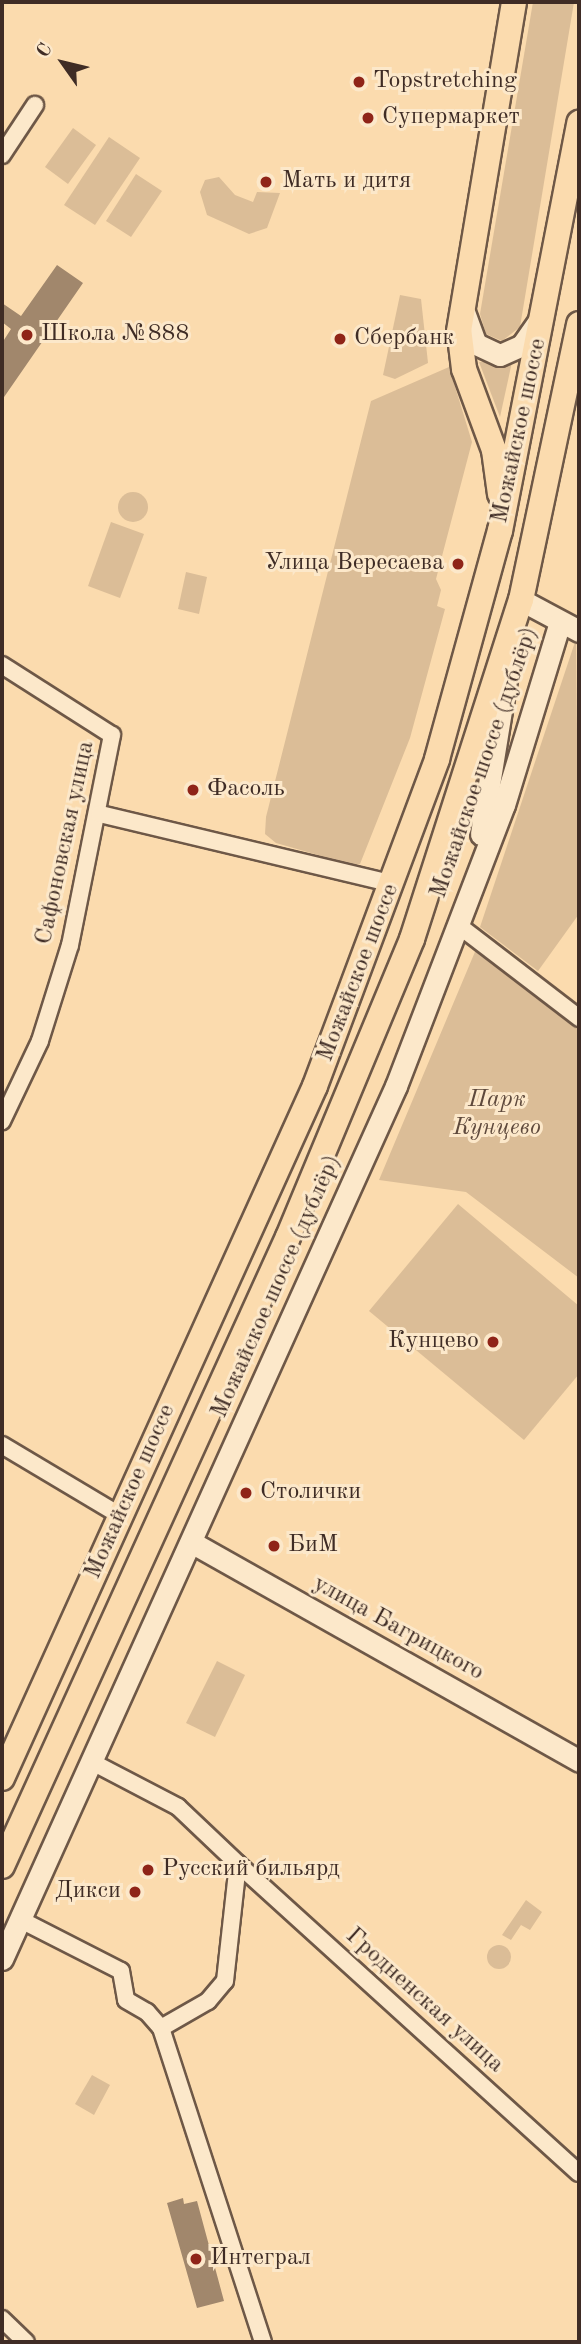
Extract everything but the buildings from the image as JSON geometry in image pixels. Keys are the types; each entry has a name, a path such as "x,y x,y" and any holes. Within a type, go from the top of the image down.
{"main road":[{"path":"499,531 494,450 460,354 463,307 515,4"},
{"name":"Можайское шоссе","path":"2,1778 315,1086 393,884 447,725 499,531 547,304 579,123"},
{"path":"463,307 477,344 500,355 522,345 547,304"},
{"name":"Можайское шоссе","path":"2,1866 355,1083 427,897 521,600 579,324"},
{"path":"521,600 570,627"},
{"name":"Можайское шоссе (дублёр)","path":"2,1959 390,1098 570,627"},
{"path":"468,894 492,785 513,629"},
{"name":"улица Багрицкого","path":"191,1542 579,1761"}],"street":[{"path":"2,155 35,105"},
{"name":"Сафоновская улица","path":"2,665 112,735 100,814 67,954 40,1041 2,1121"},
{"path":"100,814 393,884"},
{"path":"458,925 579,1018"},
{"path":"2,1445 121,1516"},
{"name":"Гродненская улица","path":"92,1762 169,1801 579,2173"},
{"path":"161,2028 208,2001 225,1981 238,1864"},
{"path":"21,1920 121,1971 126,2000 147,2012 161,2028 263,2342"},
{"path":"2,2319 26,2342"}],"green space":[{"path":"533,2 574,2 520,327 502,341 486,334 480,314"},
{"path":"73,128 96,145 68,184 45,167"},
{"path":"109,137 140,158 95,225 64,205"},
{"path":"136,174 162,191 131,237 106,221"},
{"path":"219,177 235,195 253,202 257,192 280,193 267,228 249,234 207,215 200,192 205,180"},
{"path":"400,295 421,299 428,363 395,379 383,375"},
{"path":"479,362 512,362 500,417"},
{"path":"449,367 472,442 436,579 441,590 437,606 445,609 410,738 360,864 353,865 276,843 265,834 266,817 371,401"},
{"path":"133,492 143,497 148,507 143,517 133,522 123,517 118,507 123,497"},
{"path":"111,522 144,534 120,598 88,586"},
{"path":"186,572 207,577 199,614 178,609"},
{"path":"576,639 579,914 538,971 480,927"},
{"name":"Парк Кунцево","path":"477,947 579,1031 579,1278 466,1192 379,1180"},
{"name":"Кунцево","path":"458,1204 579,1306 579,1374 524,1440 369,1311"},
{"path":"217,1661 245,1675 215,1737 186,1723"},
{"path":"526,1900 542,1912 530,1930 521,1925 511,1940 502,1935"},
{"path":"499,1945 508,1948 511,1957 508,1966 499,1969 490,1966 487,1957 490,1948"},
{"path":"92,2075 110,2085 94,2115 75,2104"}],"place":[{"name":"Topstretching","path":"359,82"},
{"name":"Супермаркет","path":"368,118"},
{"name":"Мать и дитя","path":"266,182"},
{"name":"Школа №888","path":"27,335"},
{"name":"Сбербанк","path":"340,339"},
{"name":"Улица Вересаева","path":"458,564"},
{"name":"Фасоль","path":"193,790"},
{"name":"Кунцево","path":"493,1342"},
{"name":"Столички","path":"246,1493"},
{"name":"БиМ","path":"274,1546"},
{"name":"Русский бильярд","path":"148,1870"},
{"name":"Дикси","path":"135,1892"},
{"name":"Интеграл","path":"196,2259"}]}
